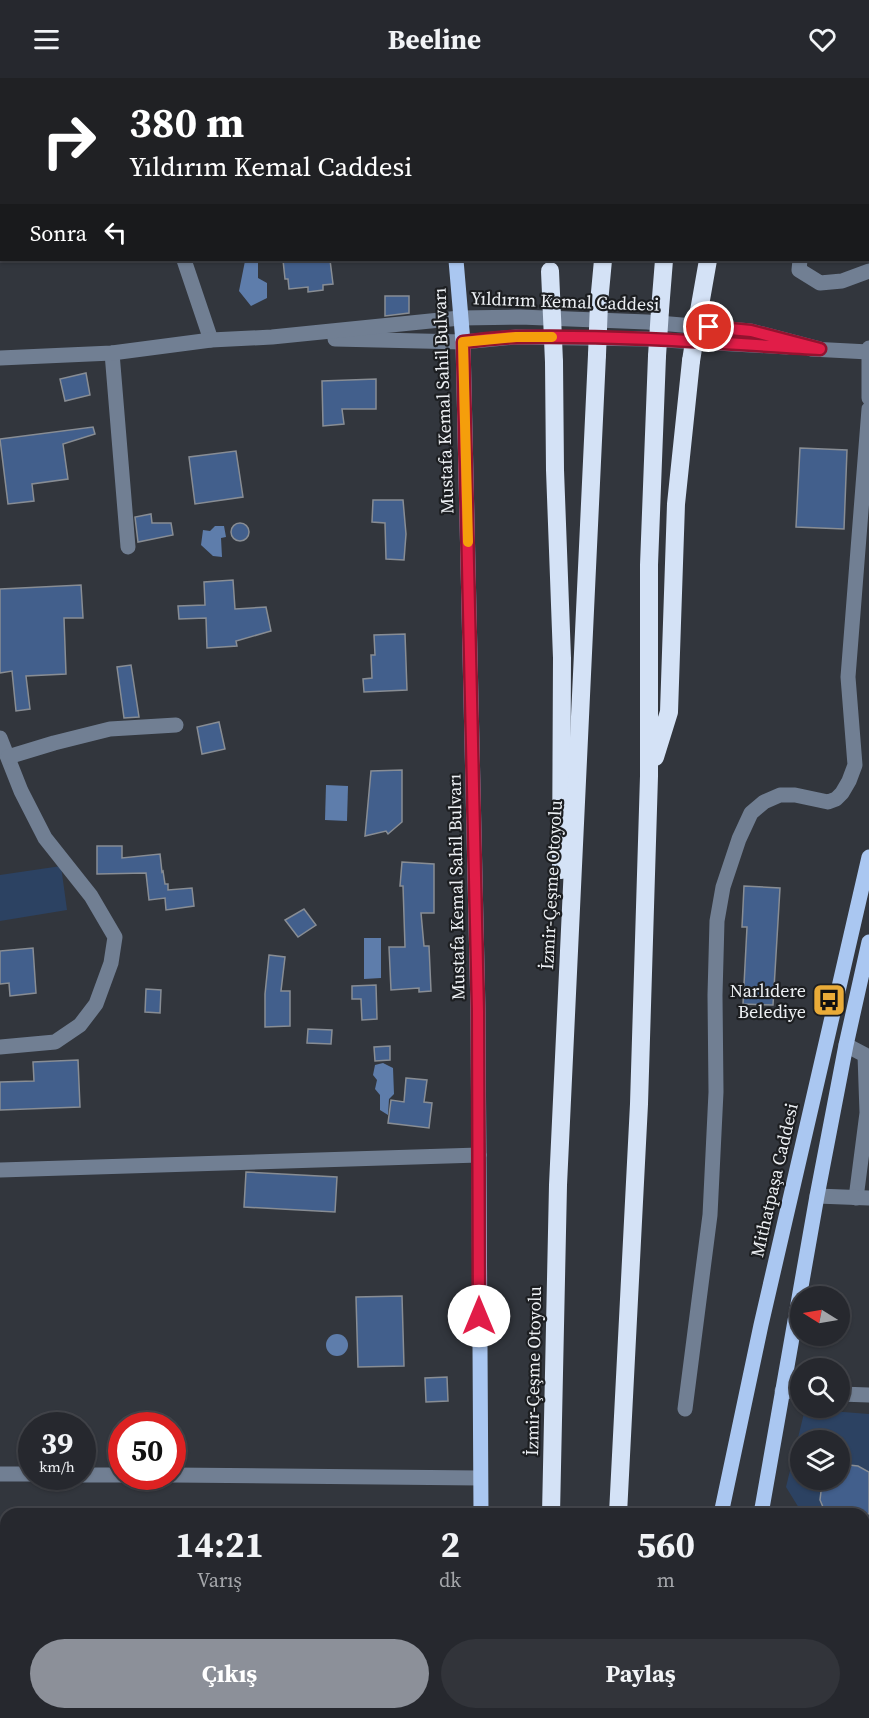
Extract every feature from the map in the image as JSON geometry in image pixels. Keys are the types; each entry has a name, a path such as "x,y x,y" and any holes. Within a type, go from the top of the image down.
{"highway":[{"name":"İzmir-Çeşme Otoyolu","path":"551,1508 558,1185 599,303 603,261"},
{"path":"618,1508 639,1104 649,776 649,565 657,356 664,261"},
{"path":"649,776 669,712 676,504 691,361 708,261"},
{"path":"550,266 562,658 558,1185"}],"main road":[{"name":"Mustafa Kemal Sahil Bulvarı","path":"456,261 463,342 478,1011 481,1508"},
{"name":"Mithatpaşa Caddesi","path":"722,1508 761,1325 869,857"},
{"path":"763,1508 817,1196 846,1045 869,942"}],"street":[{"path":"184,261 211,340"},
{"path":"800,261 800,270 820,283 842,281 869,271"},
{"name":"Yıldırım Kemal Caddesi","path":"0,358 112,353 211,340 272,337 460,318 520,317 624,321 751,331 820,349"},
{"name":"Yıldırım Kemal Caddesi","path":"272,337 463,342 516,337 646,339 869,351"},
{"path":"869,351 869,398"},
{"path":"112,353 128,547"},
{"path":"685,1408 710,1215 716,1092 717,932 723,887 739,839 751,813 764,802 780,795 795,795 828,802 836,799 849,781 855,765 848,677 869,409"},
{"path":"8,757 110,729 176,725"},
{"path":"0,738 21,791 45,838 91,896 115,937 111,963 96,1004 80,1025 55,1042 0,1047"},
{"path":"817,1196 863,1198 867,1113 865,1055 846,1045"},
{"path":"0,1170 479,1155"},
{"path":"782,1390 790,1391"},
{"path":"850,1394 869,1395"},
{"path":"0,1474 18,1474"},
{"path":"186,1475 480,1478"}],"shaded area":[{"path":"245,261 258,262 258,278 267,283 267,298 251,306 239,291"},
{"path":"215,526 224,526 226,537 221,538 222,557 213,556 201,545 203,530 210,531"},
{"path":"326,785 348,786 347,821 325,820"},
{"path":"61,866 67,910 0,921 0,875"},
{"path":"364,938 381,938 381,978 364,979"},
{"path":"383,1063 393,1068 394,1094 389,1099 388,1115 380,1110 380,1095 375,1089 377,1080 373,1075 375,1065"},
{"path":"337,1334 345,1337 348,1345 345,1353 337,1356 329,1353 326,1345 329,1337"},
{"path":"850,1413 869,1414 869,1508 799,1508 786,1487 790,1471 790,1490 850,1490 850,1430 800,1430 803,1418 850,1418"}],"building":[{"path":"283,261 330,261 333,284 323,285 323,290 308,292 308,287 289,289 288,279 285,279"},
{"path":"385,296 409,296 409,313 385,316"},
{"path":"86,373 90,395 65,401 60,379"},
{"path":"376,379 376,409 342,409 344,424 323,426 322,381"},
{"path":"93,427 95,434 63,444 68,479 32,484 34,501 8,504 0,439"},
{"path":"800,448 847,450 844,529 796,527"},
{"path":"236,451 243,497 195,504 189,457"},
{"path":"373,500 403,500 406,534 404,560 386,559 385,523 372,522"},
{"path":"151,514 152,523 171,523 173,535 138,542 135,517"},
{"path":"236,523 244,523 249,528 247,539 236,541 231,536 231,528"},
{"path":"233,580 235,609 266,607 271,631 236,641 237,646 207,648 206,618 179,619 178,606 205,605 204,582"},
{"path":"81,585 83,618 64,618 66,674 26,676 30,709 16,711 12,671 0,673 0,589"},
{"path":"405,634 407,690 364,692 363,679 372,678 371,655 375,655 374,635"},
{"path":"131,665 139,717 124,718 117,667"},
{"path":"219,722 225,749 202,754 197,727"},
{"path":"402,770 402,822 388,834 386,831 365,836 371,771"},
{"path":"97,846 122,846 122,858 160,854 162,872 165,884 168,884 168,890 192,888 194,906 166,910 165,898 149,900 146,873 97,874"},
{"path":"402,862 434,864 434,913 421,913 424,946 429,946 431,991 419,992 419,988 391,990 389,947 405,947 403,886 400,886"},
{"path":"744,886 780,888 773,1005 743,1004 747,927 742,927"},
{"path":"304,909 316,925 298,937 285,920"},
{"path":"33,948 36,993 10,996 9,983 0,984 0,951"},
{"path":"269,955 285,957 281,991 290,991 290,1026 265,1027 265,994"},
{"path":"376,985 377,1019 362,1020 361,999 352,999 352,986"},
{"path":"146,989 161,990 160,1013 145,1012"},
{"path":"308,1029 332,1030 331,1044 307,1043"},
{"path":"390,1046 390,1060 375,1061 374,1047"},
{"path":"78,1060 80,1107 0,1110 0,1082 34,1081 33,1062"},
{"path":"406,1078 427,1080 424,1102 432,1103 429,1128 388,1123 391,1100 404,1102"},
{"path":"246,1172 337,1177 335,1212 244,1207"},
{"path":"402,1296 404,1366 358,1367 356,1297"},
{"path":"447,1377 448,1401 426,1402 425,1378"},
{"path":"850,1465 858,1466 869,1472 869,1508 823,1508 820,1500 821,1490 850,1490"}],"slow traffic":[{"path":"468,542 463,342 516,337 552,337"}],"place":[{"name":"Narlıdere Belediye","path":"829,1000"}],"route":[{"path":"479,1316 478,1011 463,342 516,337 559,337 646,339 820,349 751,331 709,327"}]}
